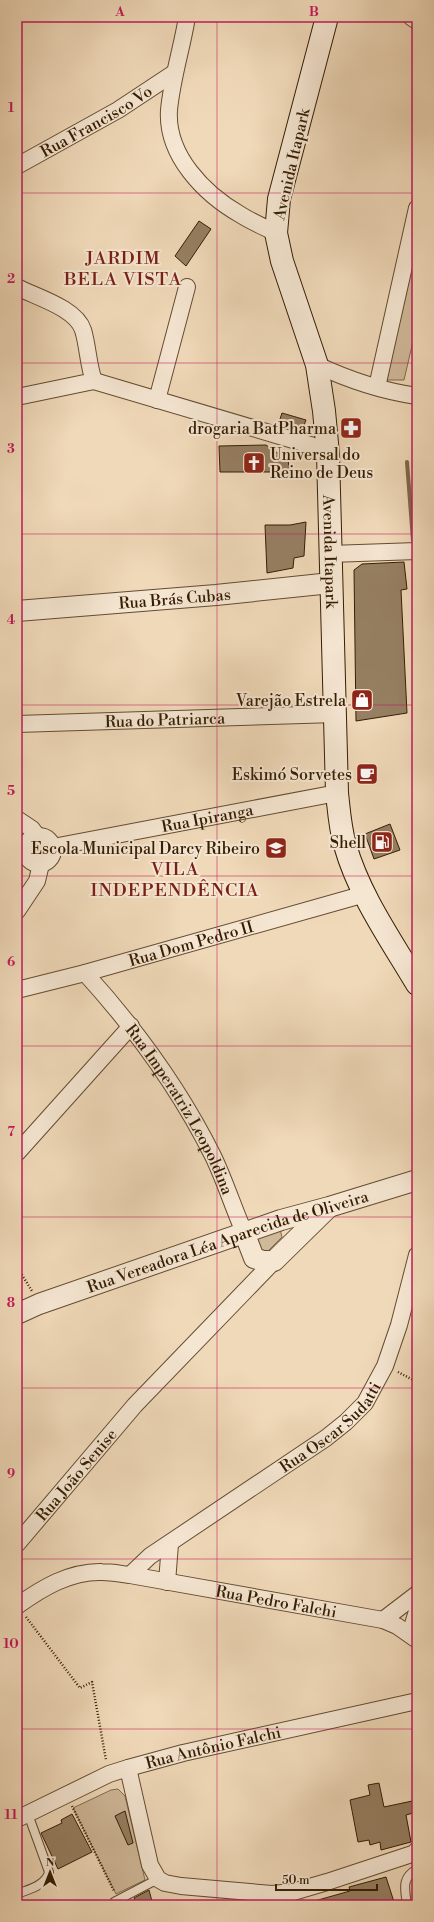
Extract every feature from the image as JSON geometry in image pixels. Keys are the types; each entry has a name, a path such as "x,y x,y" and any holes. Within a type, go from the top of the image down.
{"main road":[{"name":"Avenida Itapark","path":"327,17 276,224 282,261 317,365 324,410 327,450 336,714 337,793 340,825 350,862 365,894 417,984"}],"street":[{"path":"188,17 174,73 169,111 173,141 193,176 214,196 241,216 276,224"},
{"path":"411,17 417,21"},
{"name":"Rua Francisco Vo","path":"17,166 118,110 174,73"},
{"path":"377,387 417,208"},
{"path":"17,287 67,311 78,319 84,331 88,366 94,381"},
{"path":"157,400 187,287"},
{"path":"317,365 339,375 396,393 417,396"},
{"path":"17,397 94,381 327,450"},
{"path":"330,554 417,551"},
{"name":"Rua Brás Cubas","path":"17,611 331,583"},
{"name":"Rua do Patriarca","path":"17,724 336,714"},
{"name":"Rua Ipiranga","path":"53,847 337,793"},
{"path":"17,819 32,829 37,836 47,839 53,847 53,854 50,860 41,864 33,863 21,854 27,842 37,836"},
{"path":"17,911 37,881 41,864"},
{"name":"Rua Dom Pedro II","path":"17,990 85,973 365,894"},
{"name":"Rua Imperatriz Leopoldina","path":"85,973 131,1026 200,1132 213,1158 254,1258"},
{"path":"17,1152 131,1026"},
{"name":"Rua Vereadora Léa Aparecida de Oliveira","path":"17,1314 39,1304 244,1232 281,1220 416,1184"},
{"path":"255,1281 254,1258 263,1261 274,1261 329,1207"},
{"path":"281,1220 290,1223 293,1227 295,1231 294,1241"},
{"name":"Rua Oscar Sudatti","path":"130,1575 150,1556 320,1442 346,1422 365,1403 385,1366 417,1255"},
{"name":"Rua João Senise","path":"17,1544 135,1405 274,1261"},
{"path":"167,1582 170,1544"},
{"name":"Rua Pedro Falchi","path":"17,1606 42,1588 59,1580 81,1574 102,1572 130,1575 383,1620 397,1626 414,1637"},
{"path":"383,1620 417,1594"},
{"path":"414,1637 417,1611"},
{"name":"Rua Antônio Falchi","path":"22,1816 109,1774 128,1768 183,1753 417,1701"},
{"path":"128,1768 148,1859 153,1872 158,1879 165,1883 274,1900 293,1892 416,1854"}],"lane":[{"path":"17,1894 43,1883 47,1880 49,1872 22,1816"},
{"path":"407,1905 406,1879 409,1874 417,1869"},
{"path":"116,1901 158,1879"}],"path":[{"path":"17,1267 39,1304"},
{"path":"385,1366 417,1382"},
{"path":"17,1606 80,1688 92,1682 109,1774"},
{"path":"66,1795 116,1901"}],"shaded area":[{"path":"417,233 417,324 404,380 387,380"},
{"path":"280,1229 282,1237 262,1257 250,1235"},
{"path":"118,1789 125,1796 145,1880 116,1894 73,1808 111,1790"}],"building":[{"path":"199,221 211,229 186,266 175,256"},
{"path":"282,413 306,420 301,433 279,422"},
{"name":"Universal do Reino de Deus","path":"266,445 279,454 288,454 289,472 220,472 219,446"},
{"path":"306,522 304,556 294,558 293,568 267,573 265,525 290,525"},
{"path":"404,562 407,589 401,590 407,713 356,721 354,570 362,564"},
{"name":"Shell","path":"390,824 400,850 374,859 365,834"},
{"path":"379,1783 384,1807 417,1800 417,1812 406,1815 411,1842 381,1850 380,1842 370,1845 369,1840 358,1842 350,1800 370,1795 368,1785"},
{"path":"125,1811 133,1843 128,1845 115,1816"},
{"path":"72,1814 92,1852 58,1869 41,1833 62,1823 61,1820"},
{"path":"386,1877 395,1905 312,1905 311,1902 350,1891 349,1887"},
{"path":"149,1890 153,1905 137,1905 134,1898"}],"waterway":[{"path":"407,462 413,540"},
{"path":"414,562 417,616"}],"place":[{"name":"drogaria BatPharma","path":"351,428"},
{"name":"Universal do Reino de Deus","path":"254,463"},
{"name":"Varejão Estrela","path":"362,700"},
{"name":"Eskimó Sorvetes","path":"367,774"},
{"name":"Shell","path":"382,842"},
{"name":"Escola Municipal Darcy Ribeiro","path":"276,848"}],"district":[{"name":"JARDIM BELA VISTA","path":"123,268"},
{"name":"VILA INDEPENDÊNCIA","path":"175,879"}]}
